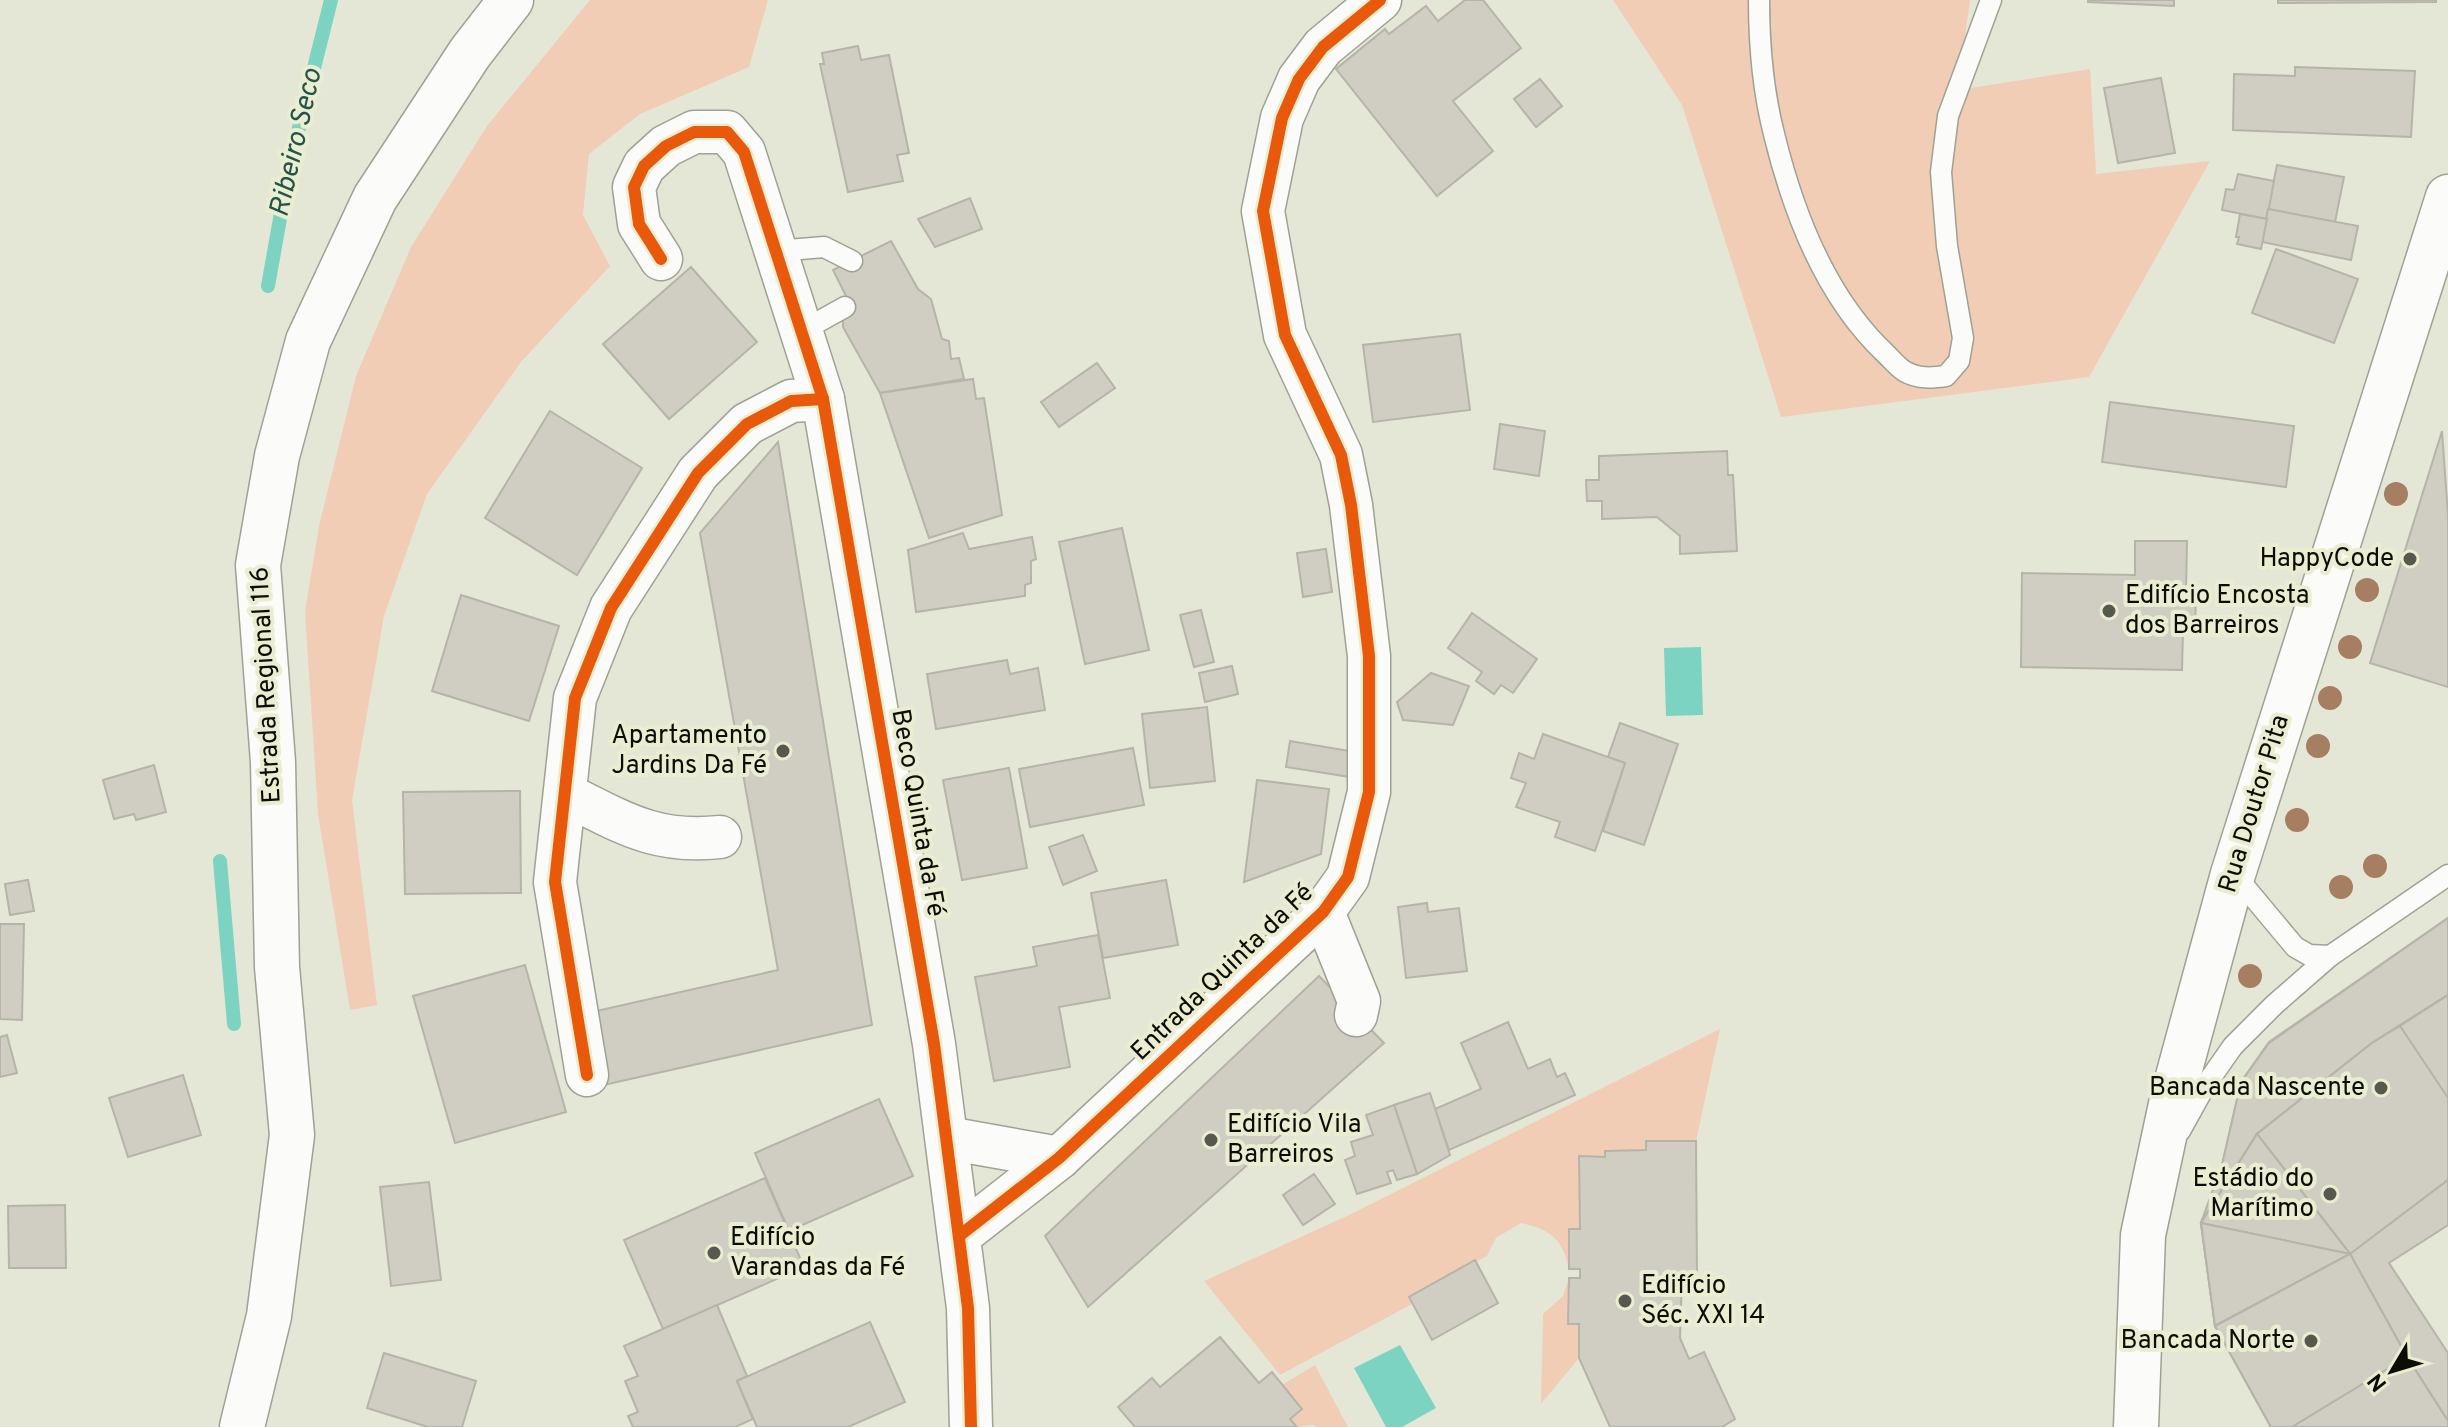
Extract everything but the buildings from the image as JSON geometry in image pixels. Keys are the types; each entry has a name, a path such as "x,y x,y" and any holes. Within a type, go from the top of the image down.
{"main road":[{"name":"Estrada Regional 116","path":"242,1427 269,1316 292,1135 277,967 273,762 258,565 277,456 308,341 375,198 470,53 511,0"},
{"name":"Rua Doutor Pita","path":"2136,1427 2143,1235 2173,1095 2233,874 2448,197"}],"street":[{"name":"Entrada Quinta da Fé","path":"959,1236 1059,1158 1323,912 1348,877 1369,792 1369,656 1351,505 1341,455 1285,335 1263,211 1282,118 1299,79 1323,47 1380,0"},
{"name":"Beco Quinta da Fé","path":"661,259 639,224 634,187 644,166 666,146 694,132 727,132 744,152 823,399 931,1028 947,1138 968,1308 971,1427"},
{"path":"587,1075 555,882 575,698 611,608 698,473 747,424 791,401 823,399"},
{"path":"565,794 641,832 693,840 720,837"},
{"name":"Entrada Quinta da Fé","path":"1323,912 1359,1001 1356,1015"},
{"path":"947,1138 1059,1158"}],"lane":[{"path":"1759,0 1764,76 1773,132 1792,196 1810,239 1845,305 1871,341 1903,370 1925,378 1946,376 1959,361 1963,338 1947,246 1941,172 1948,116 1991,0"},
{"path":"776,251 824,247 852,261"},
{"path":"802,331 845,307"},
{"path":"2233,874 2295,947 2309,955 2330,956"},
{"path":"2153,1182 2205,1086 2233,1046 2330,956 2448,875"}],"shaded area":[{"path":"590,0 768,0 749,67 640,114 589,154 583,215 610,266 521,362 427,494 384,616 352,800 377,1005 350,1010 318,814 305,612 319,526 356,376 411,247 487,126"},
{"path":"1613,0 1970,0 1958,90 2090,69 2096,174 2210,161 2089,377 1781,417 1682,105"},
{"path":"1720,1029 1696,1141 1647,1141 1646,1150 1605,1157 1579,1156 1580,1229 1569,1230 1569,1269 1563,1250 1554,1237 1521,1223 1496,1238 1487,1256 1409,1297 1412,1304 1280,1375 1204,1281 1349,1215"},
{"path":"1569,1278 1568,1324 1579,1324 1579,1358 1541,1404 1543,1314 1563,1296"},
{"path":"1315,1365 1348,1427 1297,1427 1290,1419 1301,1409 1282,1385"}],"water":[{"path":"1701,647 1703,715 1666,716 1664,648"},
{"path":"1400,1345 1436,1408 1402,1427 1386,1427 1354,1368"}],"waterway":[{"name":"Ribeiro Seco","path":"268,286 289,168 331,0"},
{"name":"Ribeiro Seco","path":"220,861 234,1024"}],"cycle path":[{"path":"959,1236 1059,1158 1323,912 1348,877 1369,792 1369,656 1351,505 1341,455 1285,335 1263,211 1282,118 1299,79 1323,47 1380,0"},
{"path":"661,259 639,224 634,187 644,166 666,146 694,132 727,132 744,152 823,399 934,1044 968,1308 971,1427"},
{"path":"587,1075 555,882 575,698 611,608 698,473 747,424 791,401 823,399"}],"place":[{"name":"HappyCode","path":"2410,559"},
{"name":"Edifício Encosta dos Barreiros","path":"2109,611"},
{"name":"Apartamento Jardins Da Fé","path":"783,751"},
{"name":"Bancada Nascente","path":"2381,1088"},
{"name":"Edifício Vila Barreiros","path":"1211,1140"},
{"name":"Estádio do Marítimo","path":"2330,1194"},
{"name":"Edifício Varandas da Fé","path":"714,1253"},
{"name":"Edifício Séc. XXI 14","path":"1625,1301"},
{"name":"Bancada Norte","path":"2311,1341"}]}
